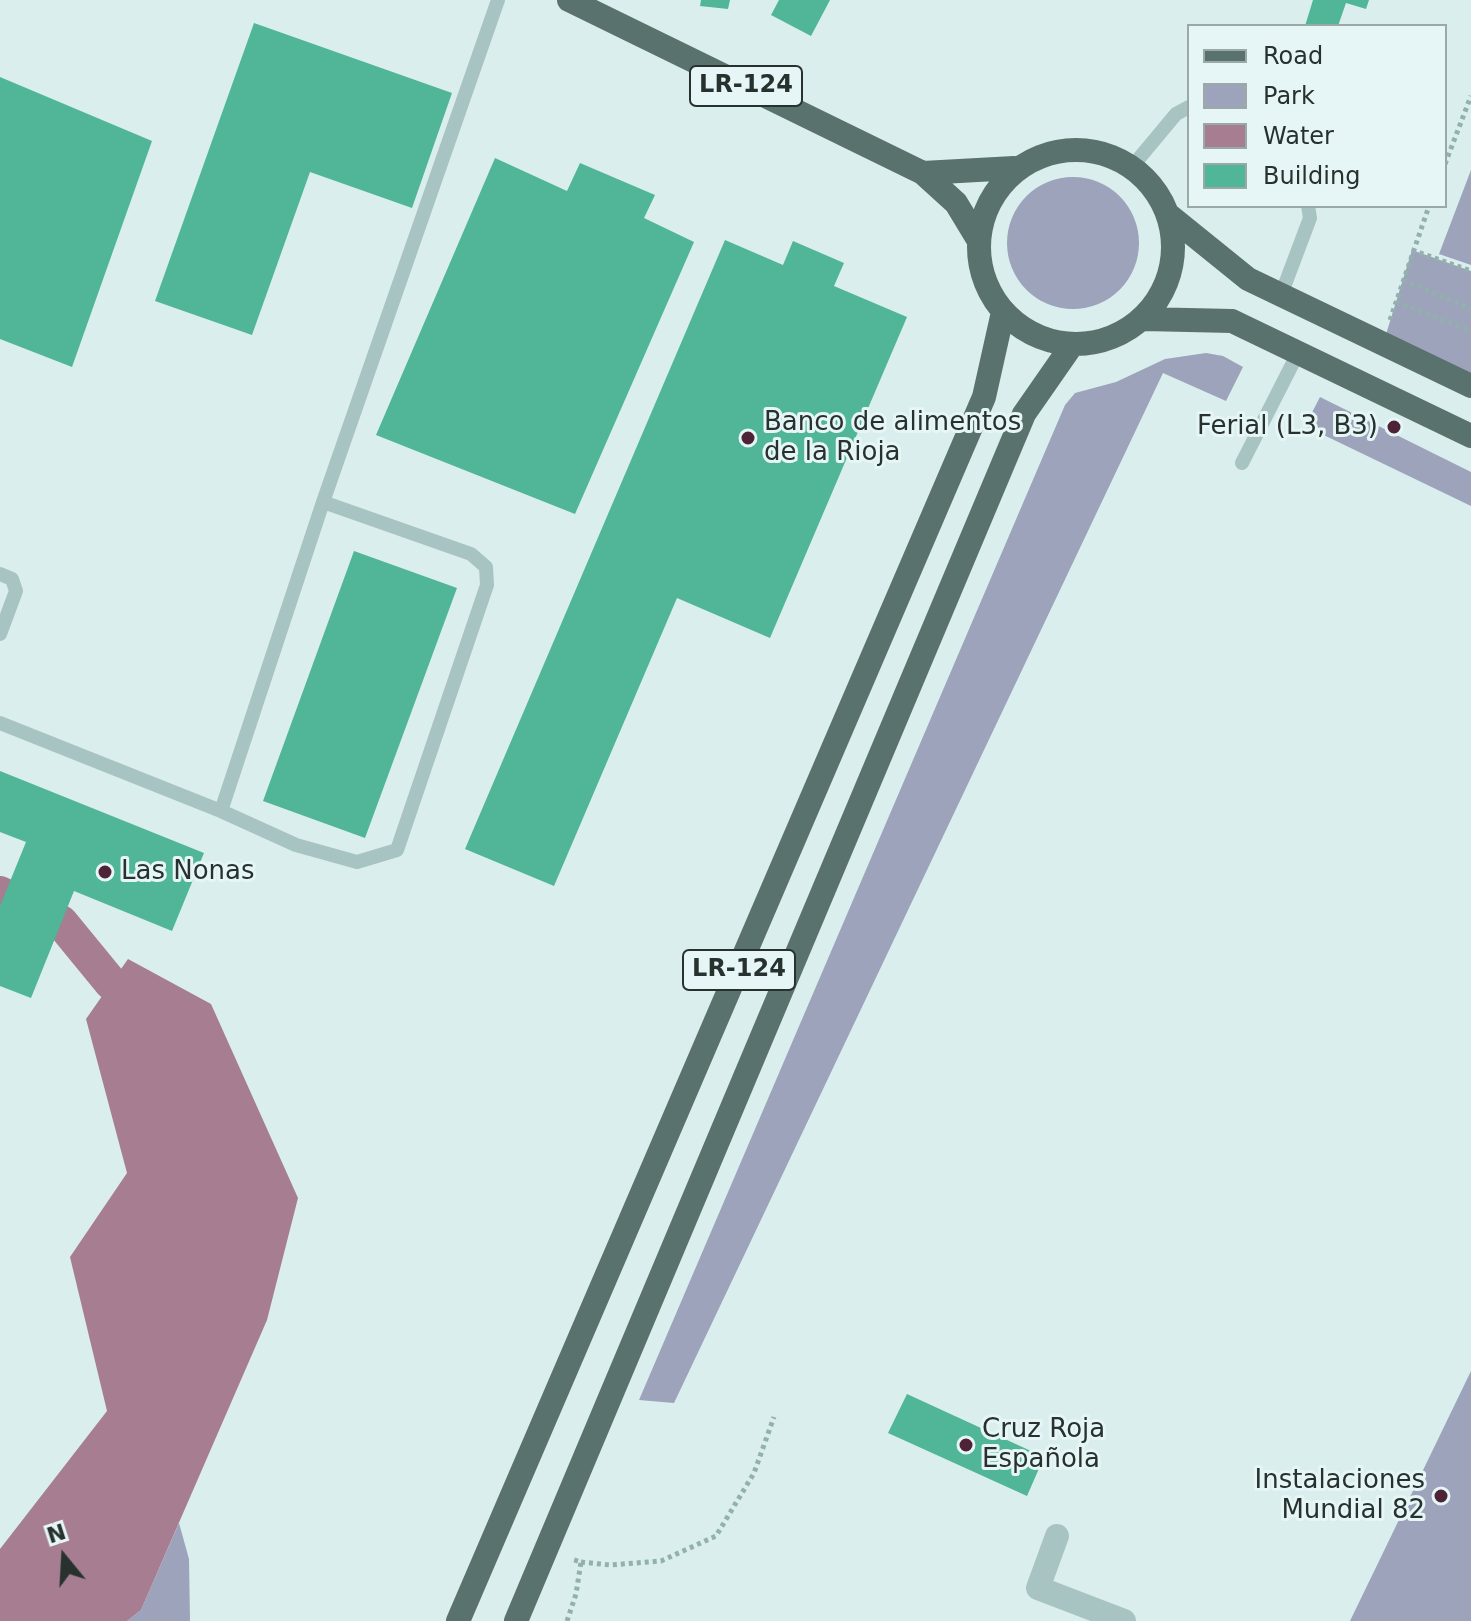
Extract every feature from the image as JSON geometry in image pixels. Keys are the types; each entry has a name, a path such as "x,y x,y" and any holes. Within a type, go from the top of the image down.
{"main road":[{"name":"LR-124","path":"569,0 923,173 956,203 979,241"},
{"name":"LR-124","path":"923,173 1014,168 1061,151 1087,151 1114,157 1131,168 1157,192 1170,216 1175,243 1172,271 1162,297 1144,319 1111,340 1072,345 1034,336 1003,312 991,296 983,277 979,241 995,188 1014,168"},
{"path":"1170,216 1248,279 1471,386"},
{"name":"LR-124","path":"458,1621 984,397 1003,312"},
{"path":"1144,319 1232,321 1471,436"},
{"name":"LR-124","path":"516,1621 1024,414 1072,345"}],"street":[{"path":"1057,1536 1038,1588 1124,1621"}],"lane":[{"path":"221,811 323,502 498,0"},
{"path":"1131,168 1176,114 1187,108"},
{"path":"1281,295 1310,218 1308,208"},
{"path":"1242,463 1298,353"},
{"path":"0,723 221,811 296,845 357,862 397,850 483,600 487,585 486,567 471,554 323,502"},
{"path":"0,574 12,579 16,591 0,634"}],"path":[{"path":"1447,159 1471,96"},
{"path":"1383,344 1428,208"},
{"path":"1412,250 1471,271"},
{"path":"1403,280 1471,309"},
{"path":"1396,302 1471,331"},
{"path":"559,1555 581,1562 610,1565 661,1561 716,1536 754,1473 774,1417"},
{"path":"567,1621 576,1594 581,1562"}],"green space":[{"path":"1471,170 1471,265 1439,254"},
{"path":"1073,177 1098,182 1120,196 1134,218 1139,243 1134,268 1120,290 1098,304 1073,309 1048,304 1026,290 1012,268 1007,243 1012,218 1026,196 1048,182"},
{"path":"1412,250 1471,271 1471,386 1383,344"},
{"path":"1206,353 1223,356 1243,367 1226,401 1163,373 674,1403 639,1400 1065,405 1075,393 1116,382 1165,359"},
{"path":"1320,397 1471,472 1471,506 1305,426"},
{"name":"Instalaciones Mundial 82","path":"1471,1371 1471,1621 1350,1621"},
{"path":"179,1523 189,1559 190,1621 127,1621 141,1610"}],"water":[{"path":"128,959 211,1004 298,1198 267,1320 141,1610 127,1621 0,1621 0,1549 107,1411 70,1257 127,1173 86,1019"}],"building":[{"path":"701,0 730,0 728,9 700,6"},
{"path":"779,0 830,0 811,36 771,15"},
{"path":"1313,0 1369,0 1366,9 1346,3 1339,24 1306,24"},
{"path":"254,23 452,93 412,208 310,172 252,335 155,301"},
{"path":"0,77 152,141 72,367 0,339"},
{"path":"495,158 567,191 580,163 655,195 644,218 694,242 575,514 376,435"},
{"name":"Banco de alimentos de la Rioja","path":"725,240 783,265 793,241 844,263 834,286 907,317 770,638 677,598 554,886 465,849"},
{"path":"354,551 457,588 365,838 263,801"},
{"name":"Las Nonas","path":"0,771 204,853 172,931 74,891 31,998 0,986 0,906 26,842 0,832"},
{"name":"Cruz Roja Española","path":"907,1394 1044,1457 1027,1496 888,1433"}],"waterway":[{"path":"0,893 61,922 111,983"}],"place":[{"name":"Ferial (L3, B3)","path":"1394,427"},
{"name":"Banco de alimentos de la Rioja","path":"748,438"},
{"name":"Las Nonas","path":"105,872"},
{"name":"Cruz Roja Española","path":"966,1445"},
{"name":"Instalaciones Mundial 82","path":"1441,1496"}]}
